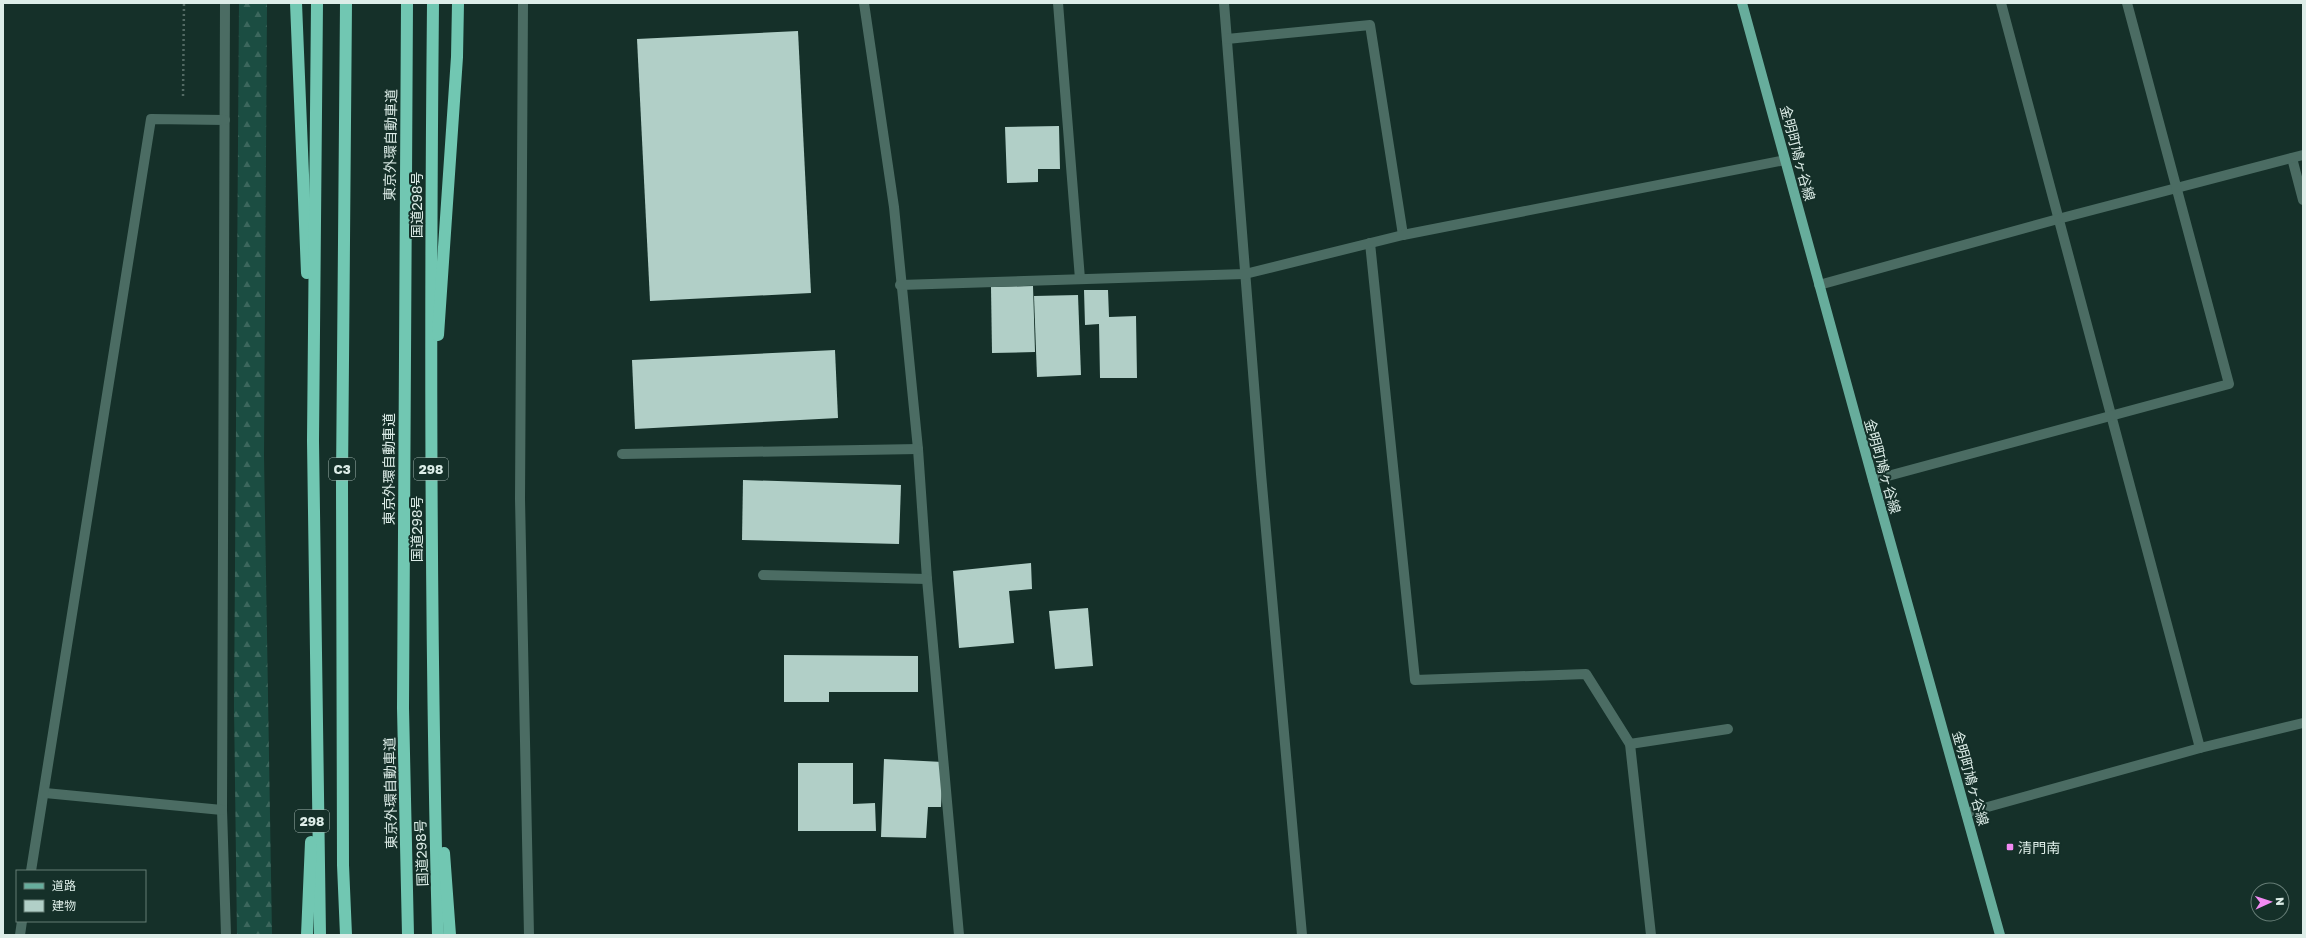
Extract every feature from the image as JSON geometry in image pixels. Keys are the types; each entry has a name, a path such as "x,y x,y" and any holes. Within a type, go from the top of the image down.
{"highway":[{"path":"296,3 314,441"},
{"name":"298","path":"317,3 314,441 316,707 320,935"},
{"name":"C3","path":"346,3 342,480 343,865 346,935"},
{"name":"東京外環自動車道","path":"407,3 403,708 408,935"},
{"name":"国道298号","path":"433,3 431,449 432,706 438,935"},
{"path":"431,449 457,57 458,3"},
{"path":"432,706 450,935"},
{"name":"298","path":"307,935 316,707"}],"main road":[{"name":"金明町鳩ヶ谷線","path":"1742,3 1819,286 2000,935"}],"street":[{"path":"224,3 225,120 222,810 226,935"},
{"path":"524,3 520,499 529,935"},
{"path":"864,3 894,207 900,285 918,449 927,579 959,935"},
{"path":"1058,3 1080,279"},
{"path":"1224,3 1245,274 1302,935"},
{"path":"2001,3 2200,748"},
{"path":"1873,480 2229,384 2127,3"},
{"path":"1227,39 1370,25 1403,235"},
{"path":"31,870 45,793 151,119 225,120"},
{"path":"1819,286 2058,219 2303,155"},
{"path":"2292,158 2303,200"},
{"path":"900,285 1245,274 1403,235 1785,160"},
{"path":"1370,243 1415,680 1586,674 1630,744 1651,935"},
{"path":"622,454 918,449"},
{"path":"763,574 927,579"},
{"path":"1966,813 2200,748 2303,722"},
{"path":"1630,744 1728,729"},
{"path":"45,793 222,810"},
{"path":"20,935 22,922"}],"path":[{"path":"182,104 184,3"}],"green space":[{"path":"239,3 267,3 264,456 272,935 237,935 234,707"}],"building":[{"path":"798,31 811,293 650,301 637,39"},
{"path":"1059,126 1060,169 1038,169 1038,182 1007,183 1005,127"},
{"path":"1033,286 1035,352 992,353 991,287"},
{"path":"1084,290 1108,290 1109,317 1136,316 1137,378 1100,378 1099,324 1085,325"},
{"path":"1078,295 1081,375 1037,377 1034,296"},
{"path":"835,350 838,418 635,429 632,360"},
{"path":"743,480 901,485 899,544 742,540"},
{"path":"1031,563 1032,589 1009,591 1014,643 959,648 953,571"},
{"path":"1088,608 1093,666 1055,669 1049,611"},
{"path":"784,655 918,656 918,692 829,692 829,702 784,702"},
{"path":"884,759 943,762 941,807 928,807 926,838 881,837"},
{"path":"798,763 853,763 853,804 875,803 876,831 798,831"}],"place":[{"name":"清門南","path":"2010,847"}]}
